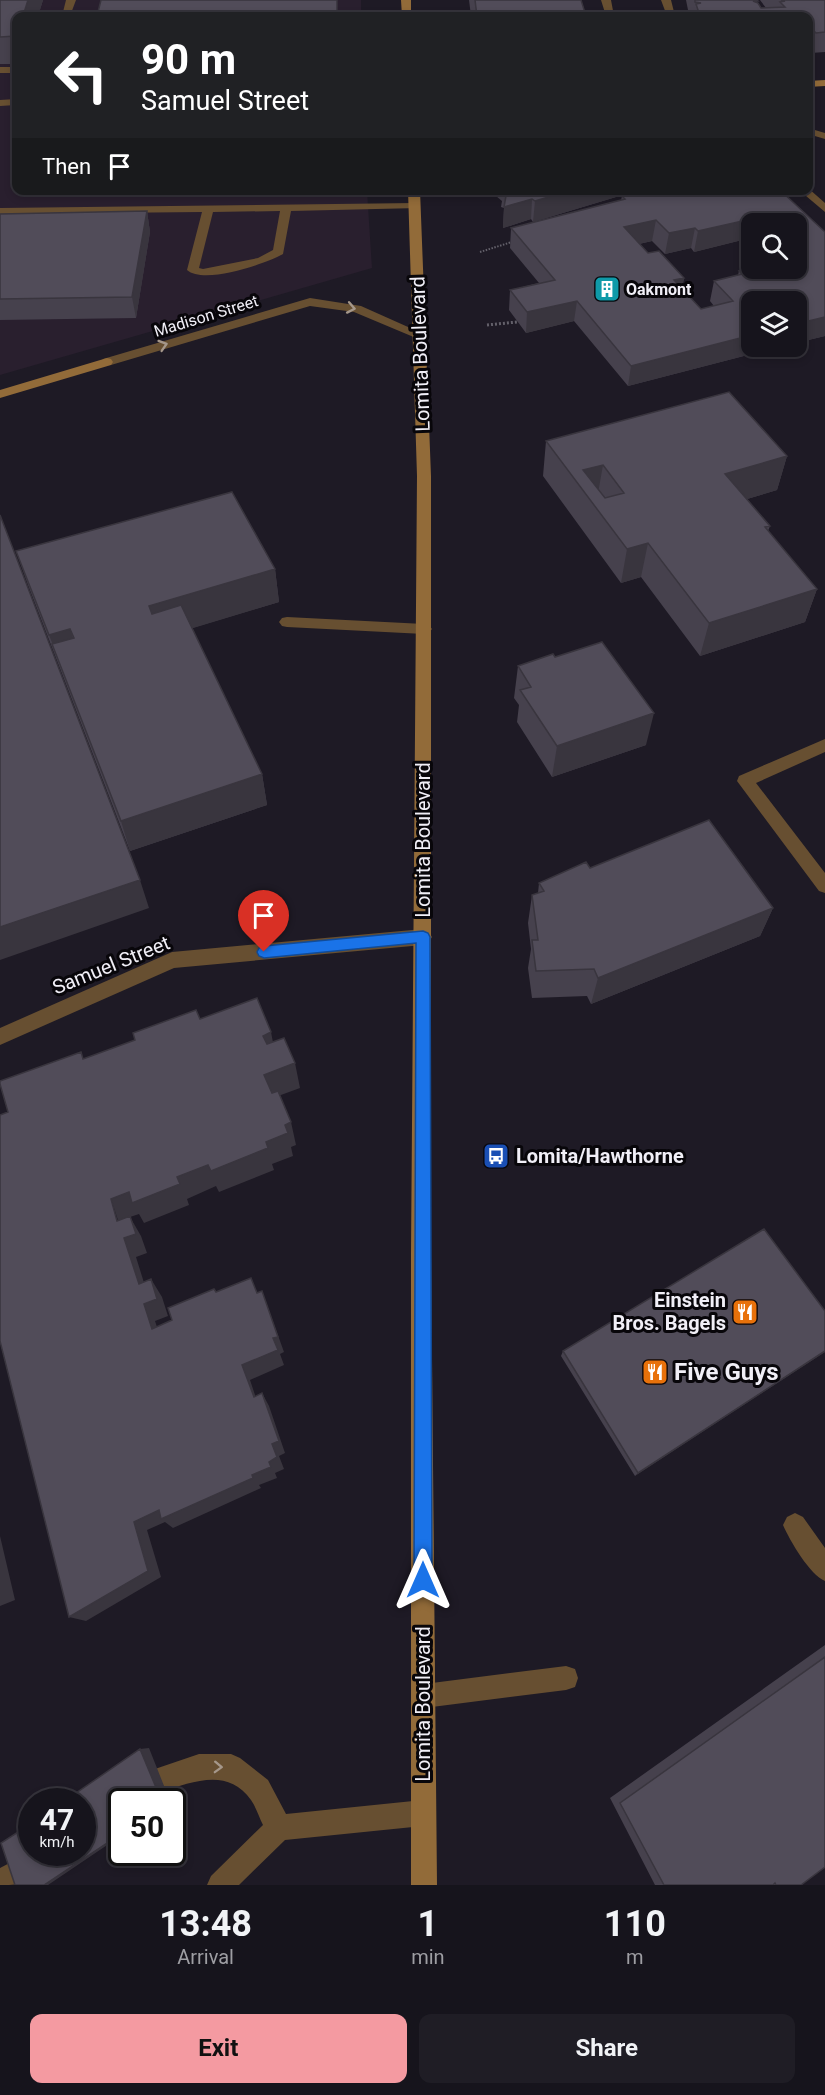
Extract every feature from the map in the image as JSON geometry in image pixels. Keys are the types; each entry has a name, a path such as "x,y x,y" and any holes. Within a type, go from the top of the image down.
{"main road":[{"name":"Lomita Boulevard","path":"414,195 420,334 424,629 421,1253 424,1885"},
{"name":"Madison Street","path":"0,394 107,362"}],"street":[{"path":"810,195 825,209"},
{"path":"0,211 415,206"},
{"path":"208,209 193,270 203,273 262,261 279,252 286,208"},
{"name":"Madison Street","path":"107,362 310,302 357,309 420,334"},
{"path":"287,622 424,629"},
{"path":"825,745 745,781 825,886"},
{"name":"Samuel Street","path":"0,1037 172,960 423,937"},
{"path":"795,1525 825,1569"},
{"path":"424,1696 566,1678"},
{"path":"161,1779 199,1767 231,1767 259,1789 279,1828"},
{"path":"220,1885 279,1828 423,1814"},
{"path":"0,1884 23,1869"}],"path":[{"path":"480,252 521,240"},
{"path":"487,325 517,322"}],"shaded area":[{"path":"0,0 361,0 361,12 12,12 12,195 367,195 372,268 0,375"}],"building":[{"path":"0,0 28,0 24,12 12,12 12,36 0,37"},
{"path":"101,0 337,0 337,12 98,12"},
{"path":"475,0 581,0 585,12 476,12"},
{"path":"695,0 757,0 753,1 761,8 785,7 780,2 785,1 781,0 825,0 825,32 813,31 813,12 699,12 696,4 701,3"},
{"path":"506,195 555,195 535,201 532,199 504,207"},
{"name":"Oakmont","path":"626,195 785,195 805,213 741,213 741,221 698,231 695,228 669,233 656,220 624,227 648,253 659,251 684,278 674,280 701,309 733,301 714,281 741,274 741,279 807,279 807,215 825,232 825,317 807,321 807,291 741,291 741,338 631,366 577,301 527,312 510,290 555,280 511,228 625,199 622,196"},
{"path":"147,211 132,297 0,299 0,214"},
{"path":"729,392 787,456 725,474 770,526 765,527 817,589 709,623 648,543 627,549 546,441","holes":["603,465 624,493 605,498 583,470"]},
{"path":"232,492 275,569 149,606 152,614 181,605 262,774 121,821 52,644 74,638 70,629 49,635 16,551"},
{"path":"0,515 140,880 0,927"},
{"path":"602,642 654,713 557,746 520,690 531,687 518,666 553,654 555,657"},
{"path":"709,820 773,908 598,978 594,969 536,971 532,940 538,940 532,895 544,891 539,883 586,862 590,868"},
{"path":"257,998 271,1032 263,1036 267,1044 284,1038 295,1063 264,1075 272,1093 278,1091 291,1122 285,1125 288,1133 266,1142 268,1148 211,1171 208,1165 177,1177 180,1184 132,1203 129,1192 111,1199 117,1221 130,1216 136,1234 124,1238 139,1284 151,1279 157,1299 144,1304 152,1329 172,1320 168,1308 214,1289 216,1292 251,1278 257,1293 262,1291 278,1337 273,1338 278,1350 242,1365 254,1397 262,1393 279,1441 272,1444 277,1457 269,1462 271,1467 252,1475 253,1478 161,1519 159,1510 134,1522 148,1571 69,1617 0,1341 0,1115 8,1112 0,1081 81,1052 83,1059 135,1040 133,1033 196,1010 200,1019"},
{"path":"764,1229 825,1311 825,1351 638,1473 563,1351"},
{"path":"825,1657 825,1867 801,1885 776,1885 775,1883 773,1885 664,1885 620,1803"},
{"path":"140,1749 156,1788 108,1788 108,1842 96,1850 96,1788 83,1788"},
{"path":"18,1832 18,1866 72,1866 44,1885 15,1885 1,1843"}],"place":[{"name":"Oakmont","path":"607,289"},
{"name":"Lomita/Hawthorne","path":"496,1156"},
{"name":"Einstein Bros. Bagels","path":"745,1312"},
{"name":"Five Guys","path":"655,1372"}],"route":[{"path":"264,952 423,937 421,1253 423,1580"}]}
